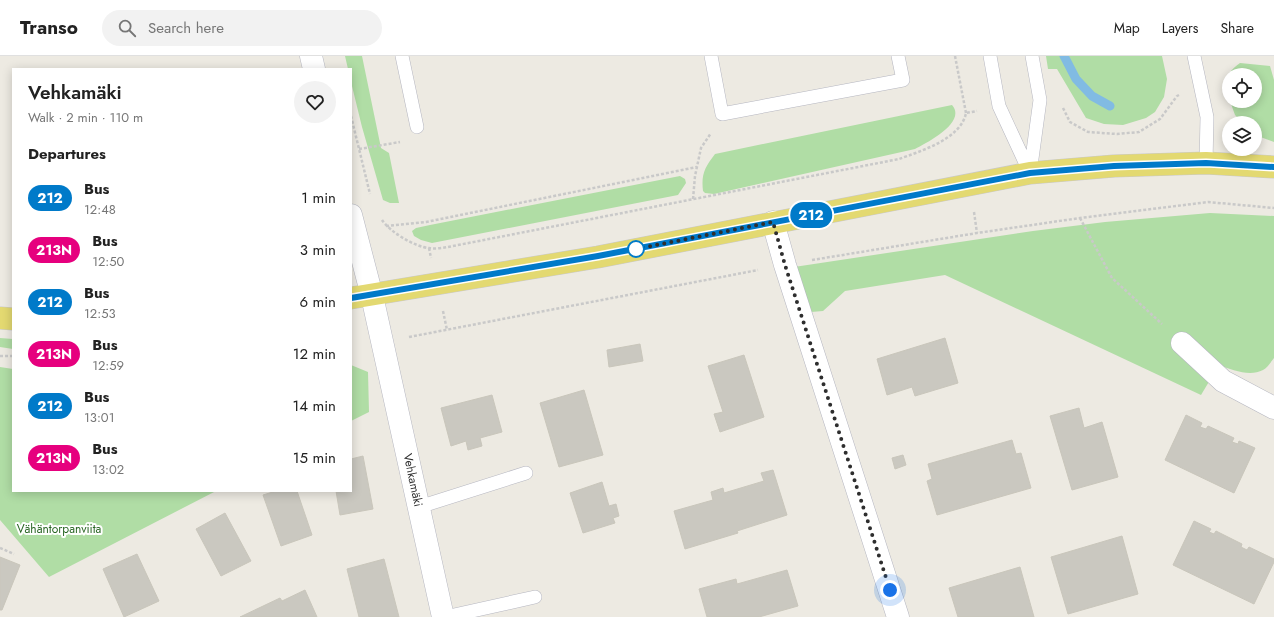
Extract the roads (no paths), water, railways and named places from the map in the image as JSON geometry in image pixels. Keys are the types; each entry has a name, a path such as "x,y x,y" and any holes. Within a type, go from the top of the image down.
{"main road":[{"path":"352,298 372,296 598,256 1030,173 1114,166 1206,163 1274,167"},
{"path":"0,318 12,319"}],"street":[{"path":"311,56 314,68"},
{"name":"Vehkamäki","path":"352,219 372,296 444,617"},
{"path":"773,222 785,265 898,617"},
{"path":"1182,343 1223,381 1274,408"}],"lane":[{"path":"402,56 417,127"},
{"path":"711,56 722,114 903,80 898,56"},
{"path":"990,56 999,106 1030,173"},
{"path":"1030,173 1040,100 1032,56"},
{"path":"1194,56 1206,117 1206,163"},
{"path":"419,507 526,473"},
{"path":"444,617 535,597"}],"waterway":[{"path":"1064,56 1076,79 1092,96 1110,106"}],"park label":[{"name":"Vähäntorpanviita","path":"59,529"}]}
